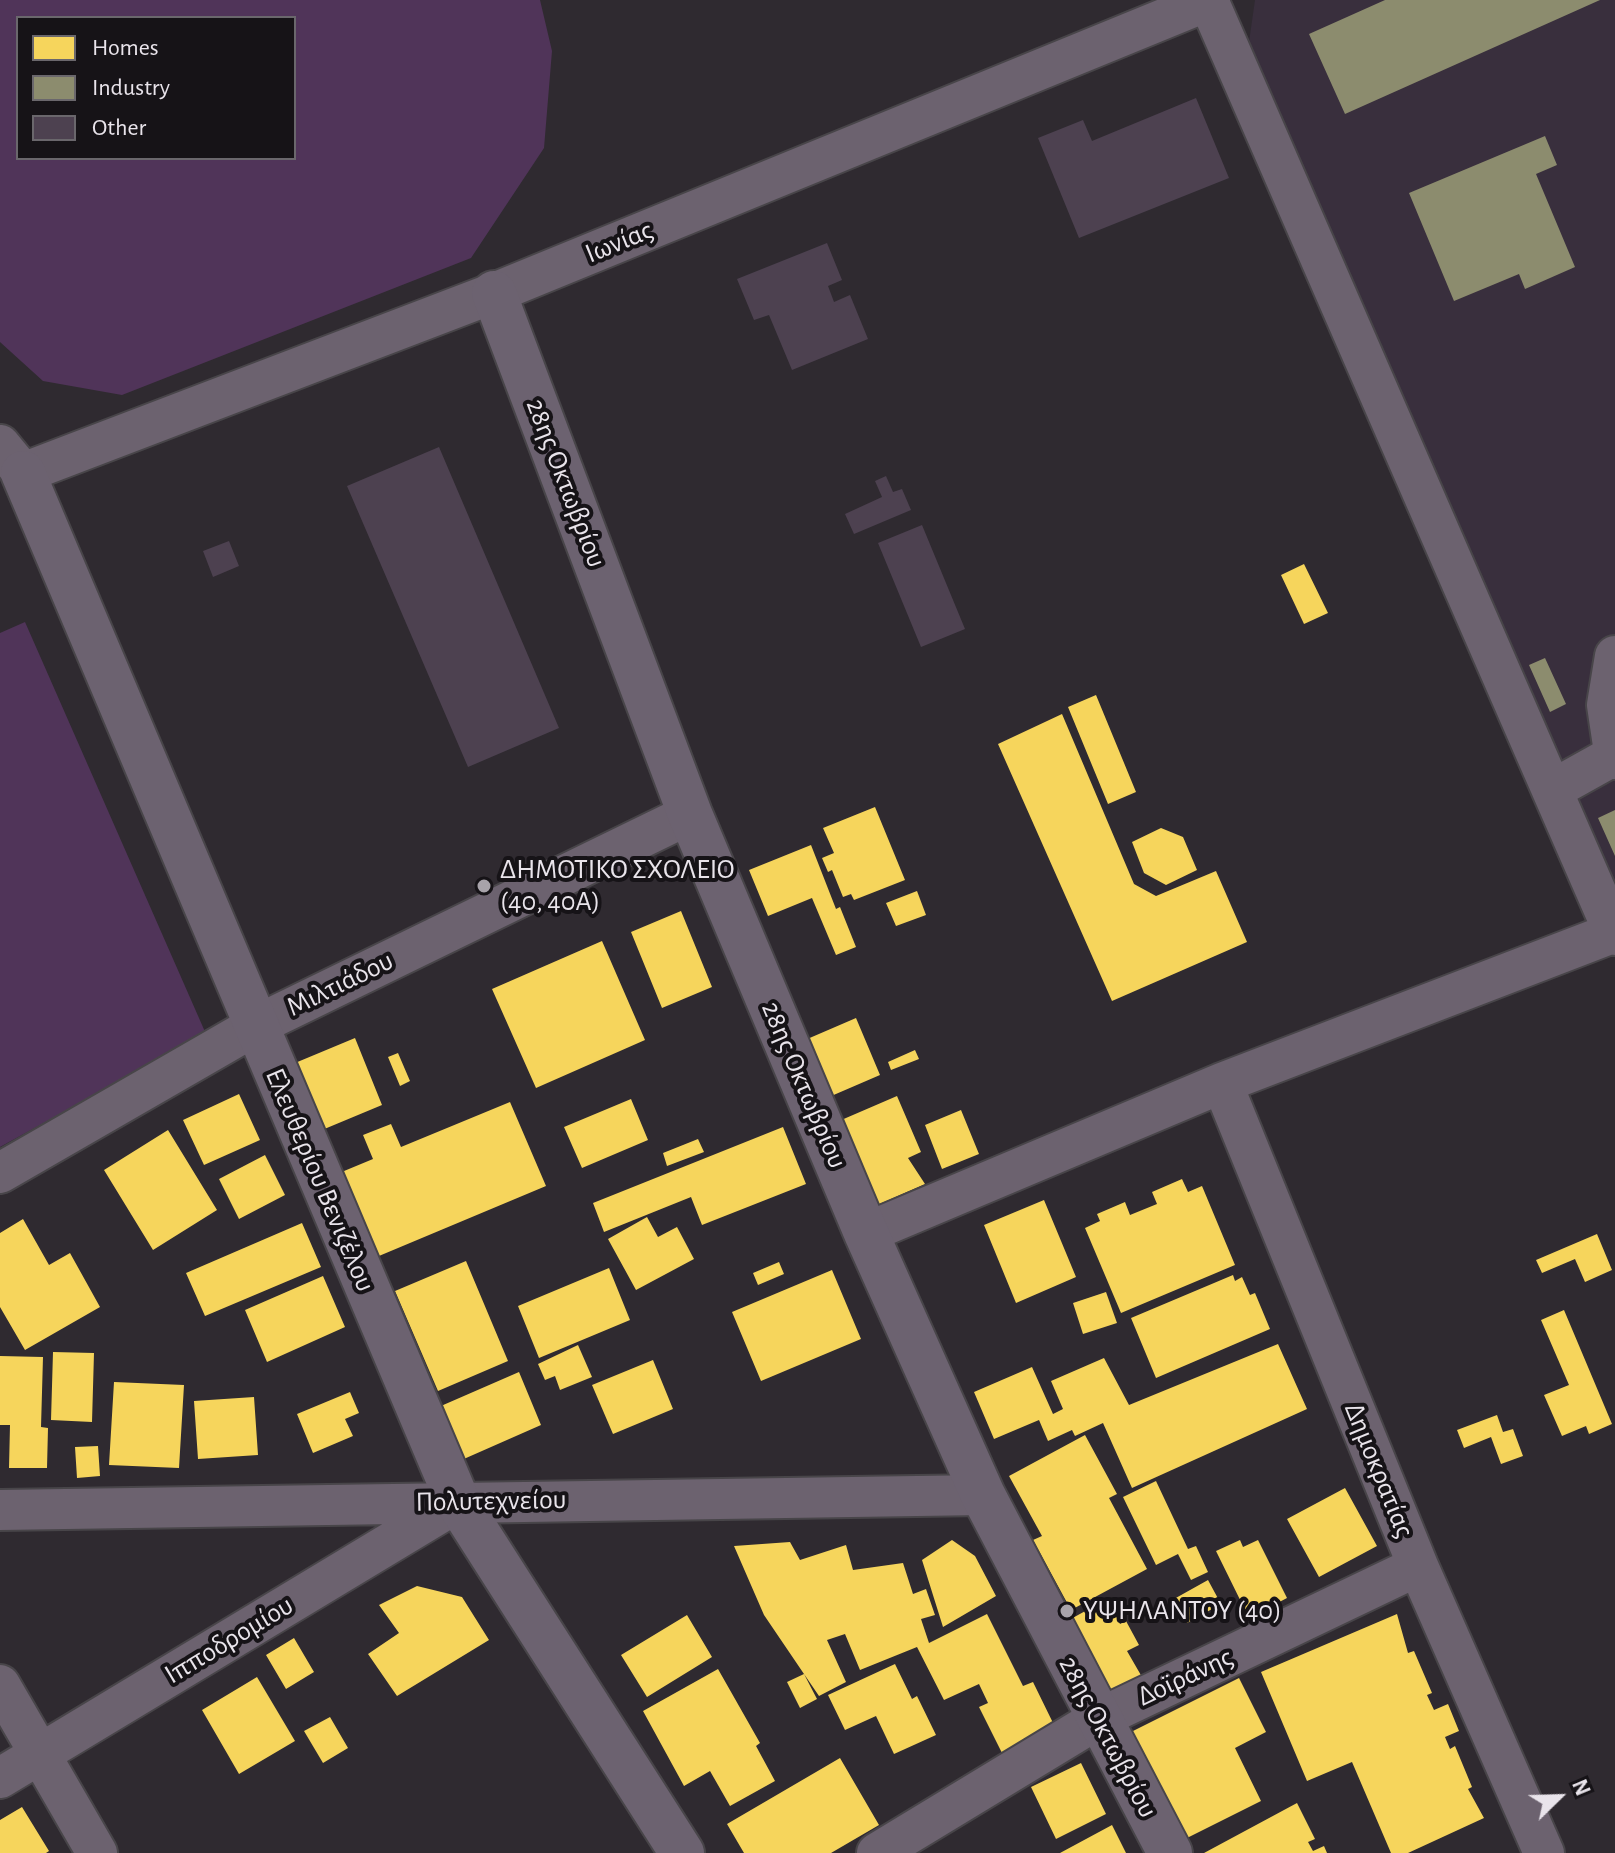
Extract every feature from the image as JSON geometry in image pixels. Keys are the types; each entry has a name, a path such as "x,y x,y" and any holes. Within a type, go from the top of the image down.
{"main road":[{"name":"28ης Οκτωβρίου","path":"494,293 690,814 866,1233 983,1495 1170,1853"},
{"name":"Ελευθερίου Βενιζέλου","path":"12,459 458,1502 682,1853"}],"street":[{"name":"Ιωνίας","path":"12,459 494,293 1209,0"},
{"path":"866,1233 1222,1083 1615,933 1209,0"},
{"path":"1552,790 1614,758 1607,705 1615,656"},
{"name":"Μιλτιάδου","path":"0,1173 255,1026 690,814"},
{"name":"Δημοκρατίας","path":"1222,1083 1418,1566 1544,1853"},
{"name":"Πολυτεχνείου","path":"0,1510 983,1495"},
{"name":"Ιπποδρομίου","path":"0,1778 458,1502"},
{"name":"Δοϊράνης","path":"877,1853 1098,1719 1418,1566"},
{"path":"0,1685 97,1853"}],"shaded area":[{"path":"0,0 540,0 552,51 544,148 471,258 122,395 43,381 0,342"},
{"path":"1255,0 1615,0 1615,898 1249,42"},
{"path":"25,622 206,1034 0,1147 0,633"}],"building: Homes":[{"path":"1304,564 1328,613 1304,624 1281,575"},
{"path":"1096,695 1136,792 1108,804 1068,707"},
{"path":"1062,714 1134,884 1156,896 1216,871 1247,942 1112,1001 998,744"},
{"path":"875,807 905,880 854,900 851,894 843,897 832,870 828,872 822,858 834,853 823,828"},
{"path":"1161,828 1183,837 1197,870 1166,885 1144,873 1132,842"},
{"path":"811,845 836,909 840,907 856,947 836,955 812,898 768,916 749,870"},
{"path":"917,891 926,915 896,926 886,903"},
{"path":"681,911 712,987 662,1008 631,932"},
{"path":"602,941 645,1040 536,1088 492,989"},
{"path":"856,1018 880,1075 822,1100 798,1043"},
{"path":"355,1038 382,1105 322,1130 295,1063"},
{"path":"915,1050 919,1059 891,1070 888,1062"},
{"path":"398,1053 410,1081 400,1086 388,1057"},
{"path":"239,1094 260,1140 204,1165 183,1120"},
{"path":"897,1096 921,1152 908,1158 925,1184 875,1206 839,1121"},
{"path":"631,1099 648,1140 582,1168 564,1127"},
{"path":"510,1102 546,1186 367,1261 332,1176 373,1159 363,1135 391,1124 401,1147"},
{"path":"961,1110 979,1154 942,1169 925,1125"},
{"path":"783,1127 806,1184 702,1225 691,1197 604,1232 593,1203"},
{"path":"168,1130 217,1210 153,1250 104,1170"},
{"path":"698,1139 704,1152 667,1166 663,1153"},
{"path":"265,1155 285,1195 239,1219 219,1179"},
{"path":"1182,1179 1188,1192 1202,1186 1235,1265 1121,1313 1085,1228 1100,1221 1097,1214 1125,1202 1130,1215 1157,1204 1152,1192"},
{"path":"1044,1200 1076,1277 1016,1303 984,1225"},
{"path":"647,1217 658,1237 677,1227 694,1259 636,1290 608,1239"},
{"path":"23,1219 49,1265 70,1253 100,1307 25,1350 0,1307 0,1233"},
{"path":"302,1223 321,1267 205,1316 186,1273"},
{"path":"1597,1234 1612,1270 1585,1282 1575,1259 1542,1273 1536,1260"},
{"path":"466,1261 508,1361 438,1391 395,1291"},
{"path":"779,1262 784,1274 758,1285 753,1273"},
{"path":"609,1268 630,1320 539,1358 518,1306"},
{"path":"832,1270 861,1339 761,1381 732,1312"},
{"path":"1233,1275 1235,1281 1242,1277 1250,1295 1255,1293 1270,1329 1156,1378 1131,1318"},
{"path":"323,1276 345,1327 267,1362 245,1310"},
{"path":"1106,1292 1117,1323 1083,1334 1073,1303"},
{"path":"1564,1310 1612,1424 1589,1434 1586,1426 1562,1436 1544,1395 1569,1385 1541,1320"},
{"path":"1278,1344 1307,1409 1132,1488 1103,1423 1075,1436 1072,1430 1048,1441 1039,1420 994,1439 974,1392 1032,1367 1053,1414 1063,1409 1051,1381 1104,1358 1129,1405"},
{"path":"578,1345 592,1377 560,1390 555,1376 545,1380 538,1364"},
{"path":"53,1352 94,1353 92,1422 51,1420"},
{"path":"0,1356 43,1357 41,1427 48,1428 47,1468 9,1468 10,1425 0,1425"},
{"path":"653,1360 673,1409 613,1434 592,1385"},
{"path":"519,1372 541,1425 457,1462 434,1409"},
{"path":"114,1382 184,1385 179,1468 109,1465"},
{"path":"350,1392 359,1413 345,1419 353,1436 313,1453 297,1414"},
{"path":"254,1397 258,1455 198,1459 194,1401"},
{"path":"1497,1415 1503,1432 1513,1429 1523,1456 1501,1464 1491,1437 1464,1448 1457,1430"},
{"path":"1085,1435 1117,1494 1109,1498 1147,1569 1071,1610 1033,1540 1042,1536 1009,1476"},
{"path":"98,1446 100,1476 77,1478 75,1447"},
{"path":"1156,1481 1188,1549 1196,1546 1208,1572 1191,1580 1178,1554 1156,1565 1123,1497"},
{"path":"1345,1488 1377,1546 1319,1577 1287,1519"},
{"path":"952,1540 975,1556 996,1596 943,1627 922,1560"},
{"path":"1240,1540 1243,1547 1258,1540 1287,1598 1249,1618 1216,1551"},
{"path":"790,1542 800,1560 846,1545 853,1570 903,1563 913,1594 926,1589 935,1615 921,1619 929,1643 987,1614 1023,1686 1033,1682 1055,1727 1002,1753 979,1707 988,1703 979,1684 944,1700 917,1647 860,1670 845,1634 827,1640 846,1682 819,1696 764,1615 734,1546"},
{"path":"1208,1580 1221,1604 1187,1623 1174,1599"},
{"path":"417,1586 462,1597 489,1640 397,1696 368,1654 399,1633 379,1605"},
{"path":"1107,1599 1120,1624 1126,1621 1139,1645 1127,1651 1142,1677 1109,1695 1069,1620"},
{"path":"1397,1614 1408,1653 1414,1651 1432,1693 1427,1695 1434,1710 1448,1704 1459,1731 1445,1737 1450,1749 1455,1746 1472,1787 1468,1789 1484,1818 1408,1853 1391,1853 1352,1762 1307,1781 1261,1672"},
{"path":"687,1615 712,1657 647,1697 621,1655"},
{"path":"294,1638 314,1672 286,1689 266,1655"},
{"path":"895,1664 912,1699 917,1696 936,1735 894,1754 876,1716 845,1730 828,1695"},
{"path":"718,1669 760,1743 756,1746 775,1781 730,1806 710,1771 684,1786 643,1711"},
{"path":"804,1674 817,1699 800,1708 787,1682"},
{"path":"257,1677 295,1741 239,1774 202,1710"},
{"path":"1239,1678 1266,1732 1235,1748 1261,1801 1185,1839 1131,1732"},
{"path":"330,1717 348,1748 323,1763 304,1731"},
{"path":"840,1758 879,1825 831,1853 744,1853 727,1824"},
{"path":"1081,1763 1106,1814 1056,1839 1031,1787"},
{"path":"1297,1803 1315,1839 1308,1842 1313,1851 1324,1846 1327,1853 1204,1853"},
{"path":"22,1807 49,1851 46,1853 0,1853 0,1820"},
{"path":"1112,1825 1126,1853 1060,1853"}],"building: Industry":[{"path":"1385,0 1600,0 1345,114 1309,34"},
{"path":"1545,136 1557,165 1536,174 1575,267 1525,289 1519,274 1454,301 1409,193"},
{"path":"1545,658 1566,704 1550,712 1529,665"},
{"path":"1615,810 1615,856 1598,818"}],"building: Other":[{"path":"1196,98 1229,178 1079,238 1038,138 1083,120 1092,141"},
{"path":"827,243 842,280 828,286 834,302 850,295 868,339 792,370 769,315 754,320 737,279"},
{"path":"439,447 559,728 468,767 347,486"},
{"path":"886,476 893,492 902,489 911,510 854,534 845,514 882,497 875,481"},
{"path":"922,525 965,629 921,647 878,543"},
{"path":"229,541 239,566 213,577 203,551"}],"place":[{"name":"ΔΗΜΟΤΙΚΟ ΣΧΟΛΕΙΟ (40, 40Α)","path":"484,886"},
{"name":"ΥΨΗΛΑΝΤΟΥ (40)","path":"1067,1611"}]}
